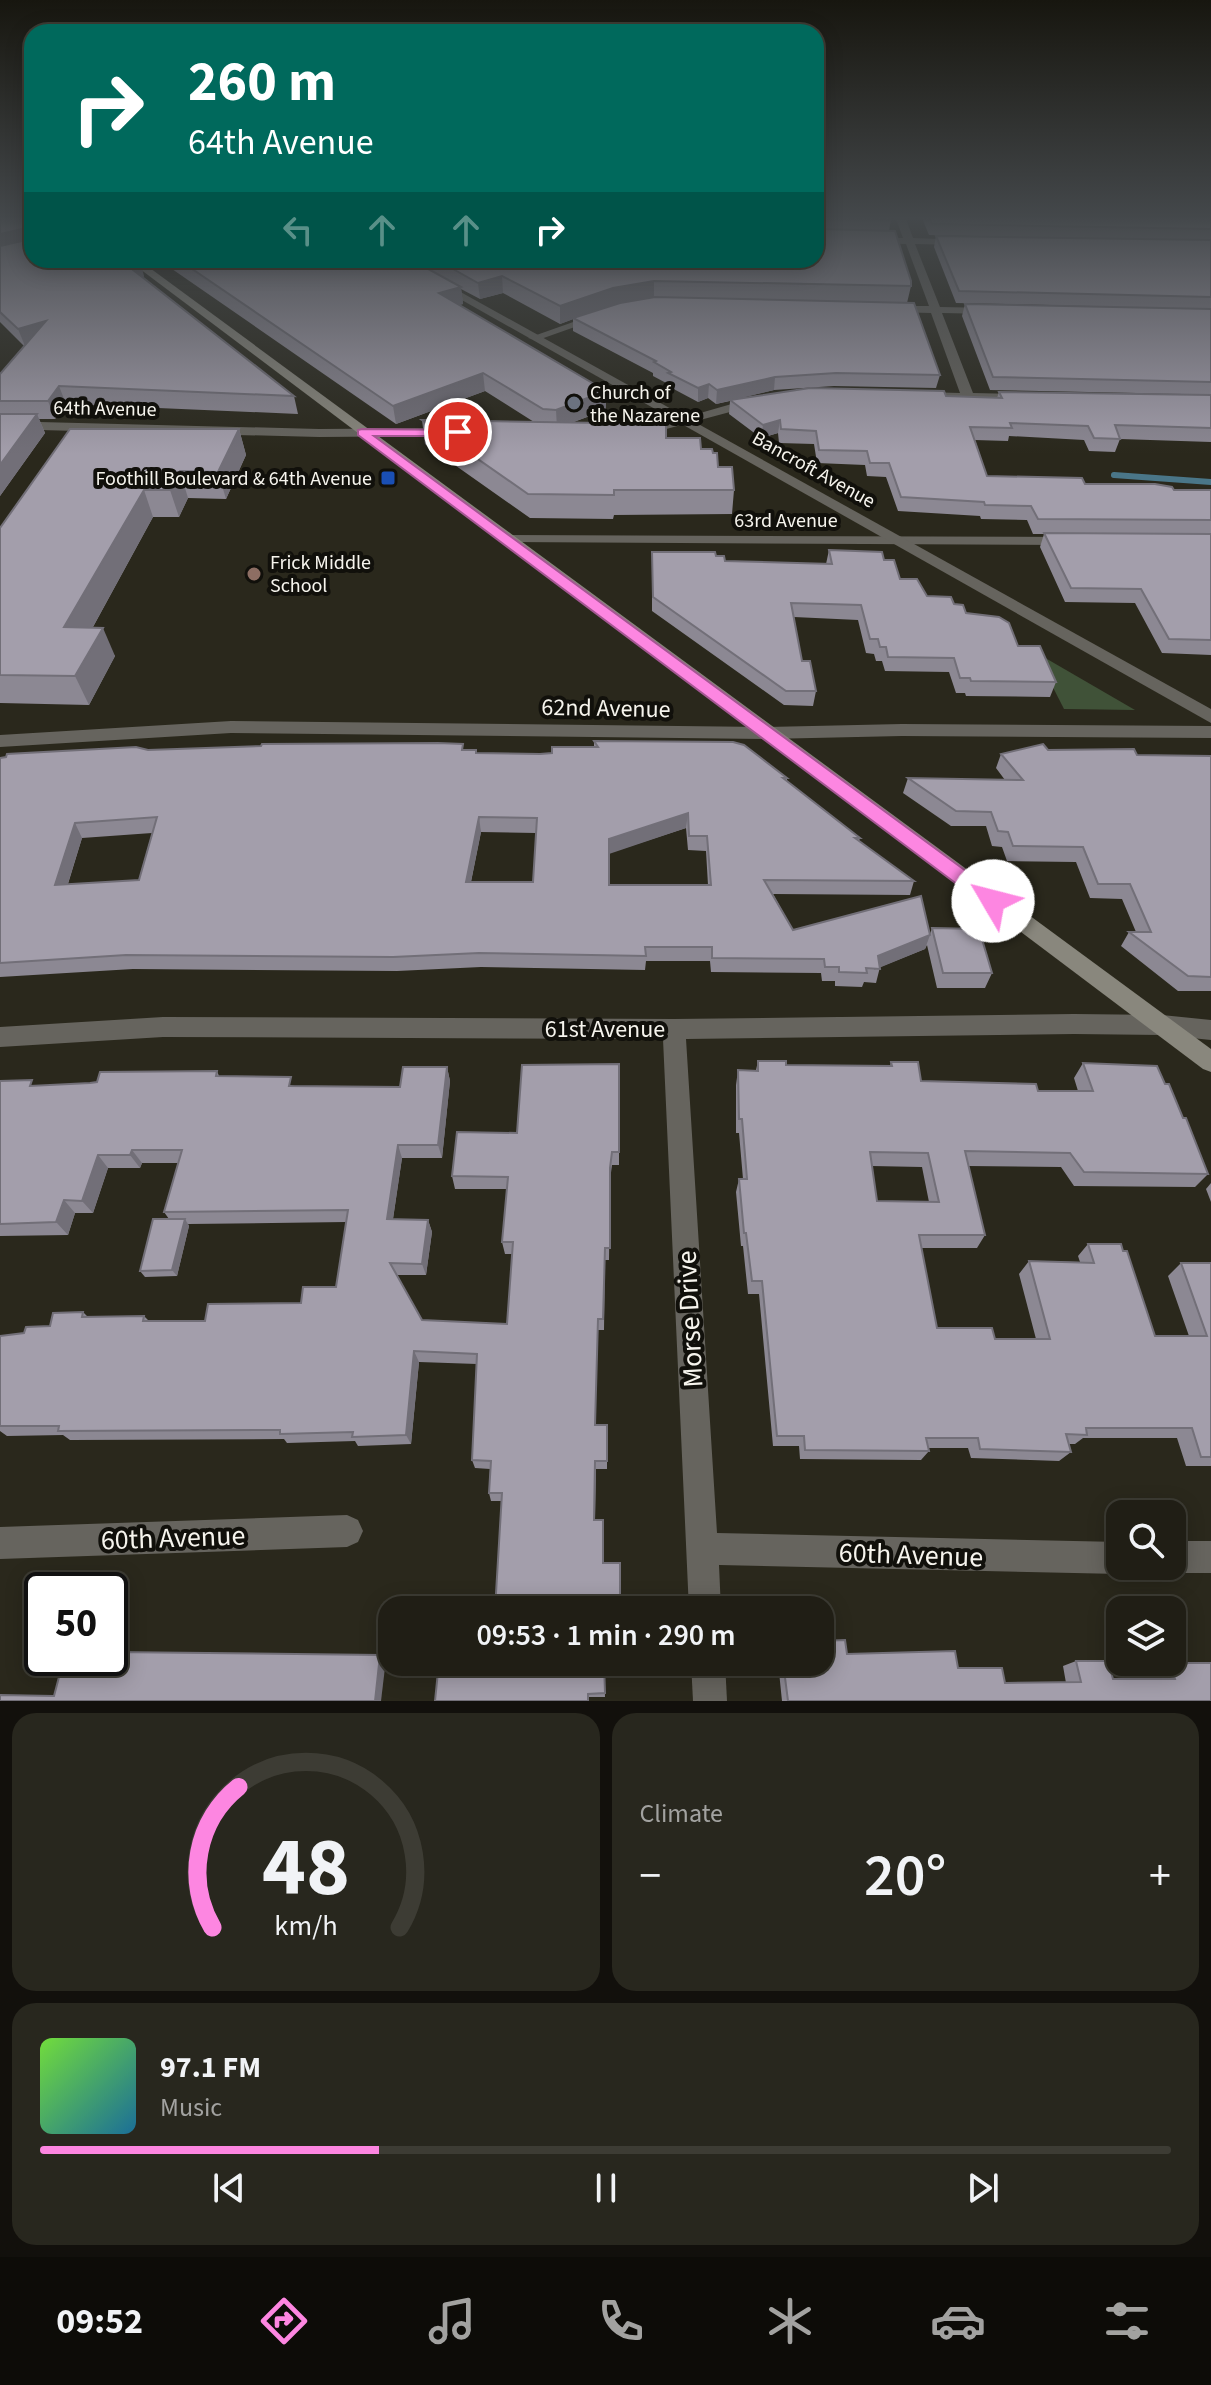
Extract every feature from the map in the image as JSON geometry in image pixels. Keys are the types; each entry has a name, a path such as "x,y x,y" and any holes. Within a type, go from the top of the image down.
{"main road":[{"path":"180,295 1211,1062"}],"street":[{"name":"Bancroft Avenue","path":"459,295 1211,717"},
{"path":"930,295 968,397"},
{"path":"880,309 1008,311"},
{"path":"534,338 603,315"},
{"path":"909,395 1044,399"},
{"path":"626,434 766,398"},
{"name":"64th Avenue","path":"0,425 362,433 469,432"},
{"name":"63rd Avenue","path":"505,539 1086,541"},
{"name":"62nd Avenue","path":"0,741 231,727 767,733 902,730 1211,732"},
{"name":"61st Avenue","path":"0,1037 163,1027 674,1029 1162,1025 1211,1030"},
{"name":"Morse Drive","path":"674,1029 704,1596"},
{"name":"60th Avenue","path":"0,1543 347,1531"},
{"name":"60th Avenue","path":"702,1549 1106,1558"},
{"path":"1186,1557 1211,1557"},
{"path":"709,1676 710,1701"}],"green space":[{"path":"1035,652 1135,710 1064,709"}],"building":[{"path":"0,295 166,295 294,396 59,386 48,401 0,401 0,374 46,321 18,329 0,312"},
{"path":"231,295 443,295 606,391 556,410 543,409 483,373 393,406"},
{"path":"539,295 591,295 560,306"},
{"path":"1143,295 1211,295 1211,297"},
{"path":"655,297 914,303 940,375 836,373 775,377 717,390 709,384 698,388 668,373 671,372 656,361 573,318 620,303"},
{"path":"965,304 1211,309 1211,382 993,377"},
{"path":"810,388 944,391 946,396 1002,398 999,392 1211,395 1211,428 1115,425 1120,439 1094,438 1088,426 1010,423 1012,428 970,427 987,476 1082,478 1085,484 1155,484 1174,490 1211,490 1211,520 1038,519 1031,506 901,497 889,463 870,463 867,451 819,450 816,431 781,429 780,420 763,425 730,400"},
{"path":"0,414 37,414 0,465"},
{"path":"422,420 666,424 666,438 700,438 701,449 712,449 713,453 717,453 718,467 732,467 734,490 614,490 614,495 528,494"},
{"path":"70,429 239,429 218,472 180,471 170,490 144,490 64,627 103,628 75,676 0,675 0,528"},
{"path":"1044,533 1211,534 1211,640 1169,639 1141,589 1071,588"},
{"path":"829,550 882,552 884,560 894,560 900,579 917,579 927,596 951,597 954,604 963,605 966,613 999,617 1009,623 1018,646 1040,646 1056,682 971,681 970,678 960,678 954,658 888,657 886,647 880,647 878,639 870,639 861,605 791,603 802,661 810,661 816,691 786,691 653,597 652,552 715,552 716,556 724,556 725,561 832,564"},
{"path":"594,741 733,742 744,745 860,838 855,838 914,881 764,880 793,930 921,896 930,935 878,956 880,969 866,968 867,973 839,972 839,967 825,967 824,959 712,958 712,947 645,947 646,956 479,953 393,957 126,955 0,963 0,758 7,754 262,744 438,743 463,744 462,750 476,750 476,753 540,754 552,753 552,747 598,747","holes":["688,813 689,836 707,836 711,885 609,885 609,839","157,817 139,880 55,885 75,823","479,817 537,818 533,882 466,882"]},
{"path":"1043,744 1048,750 1134,749 1137,755 1211,756 1211,977 1188,976 1129,932 1151,932 1130,884 1098,884 1083,847 1013,846 1008,832 998,831 991,812 956,811 908,778 1023,780 1001,754"},
{"path":"932,928 979,929 992,973 943,973"},
{"path":"758,1061 786,1061 786,1065 892,1066 891,1062 918,1062 921,1081 1036,1084 1038,1091 1093,1091 1083,1063 1157,1066 1165,1084 1169,1084 1183,1118 1186,1118 1208,1174 1084,1172 1070,1153 965,1151 985,1235 919,1235 937,1328 992,1328 995,1339 1050,1339 1029,1261 1094,1263 1088,1244 1121,1244 1123,1251 1127,1251 1155,1336 1207,1336 1181,1263 1211,1263 1211,1457 1201,1457 1192,1428 1086,1428 1087,1435 1066,1434 1071,1452 980,1449 978,1438 926,1438 929,1451 805,1450 804,1436 777,1436 762,1281 752,1281 739,1179 747,1179 742,1119 739,1119 738,1070 758,1071","holes":["870,1152 928,1153 939,1202 877,1201"]},
{"path":"619,1064 619,1152 612,1152 610,1248 605,1248 603,1319 598,1319 595,1425 607,1425 607,1461 595,1461 594,1520 603,1520 603,1563 620,1563 620,1596 496,1596 502,1493 489,1493 491,1461 472,1460 477,1354 414,1351 406,1435 352,1437 353,1432 280,1434 280,1430 58,1431 59,1426 0,1426 0,1336 24,1333 26,1327 50,1326 53,1313 83,1312 82,1317 144,1316 143,1321 205,1321 208,1304 301,1303 303,1287 336,1287 348,1210 164,1212 182,1150 132,1150 130,1155 98,1155 82,1201 64,1200 56,1222 0,1224 0,1081 32,1080 30,1086 97,1082 100,1072 217,1071 216,1076 291,1077 289,1086 400,1087 403,1067 447,1067 438,1145 398,1145 387,1219 428,1220 422,1264 390,1263 422,1320 507,1324 513,1242 502,1242 508,1177 452,1176 457,1132 517,1133 522,1065"},
{"path":"153,1219 185,1219 172,1270 140,1271"},
{"path":"834,1640 845,1640 847,1654 955,1651 958,1668 1002,1668 1005,1683 1081,1682 1076,1661 1106,1661 1106,1676 1112,1676 1113,1679 1175,1679 1174,1676 1186,1676 1186,1663 1211,1663 1211,1701 788,1701 785,1676 834,1676"},
{"path":"128,1652 378,1655 375,1701 0,1701 0,1695 54,1696 59,1676 128,1676"},
{"path":"438,1676 604,1676 605,1693 588,1694 588,1701 435,1701"}],"waterway":[{"path":"1114,475 1211,482"}],"place":[{"name":"Church of the Nazarene","path":"574,403"},
{"name":"Foothill Boulevard & 64th Avenue","path":"388,478"},
{"name":"Frick Middle School","path":"254,574"}],"route":[{"path":"458,432 362,433 993,901"}]}
